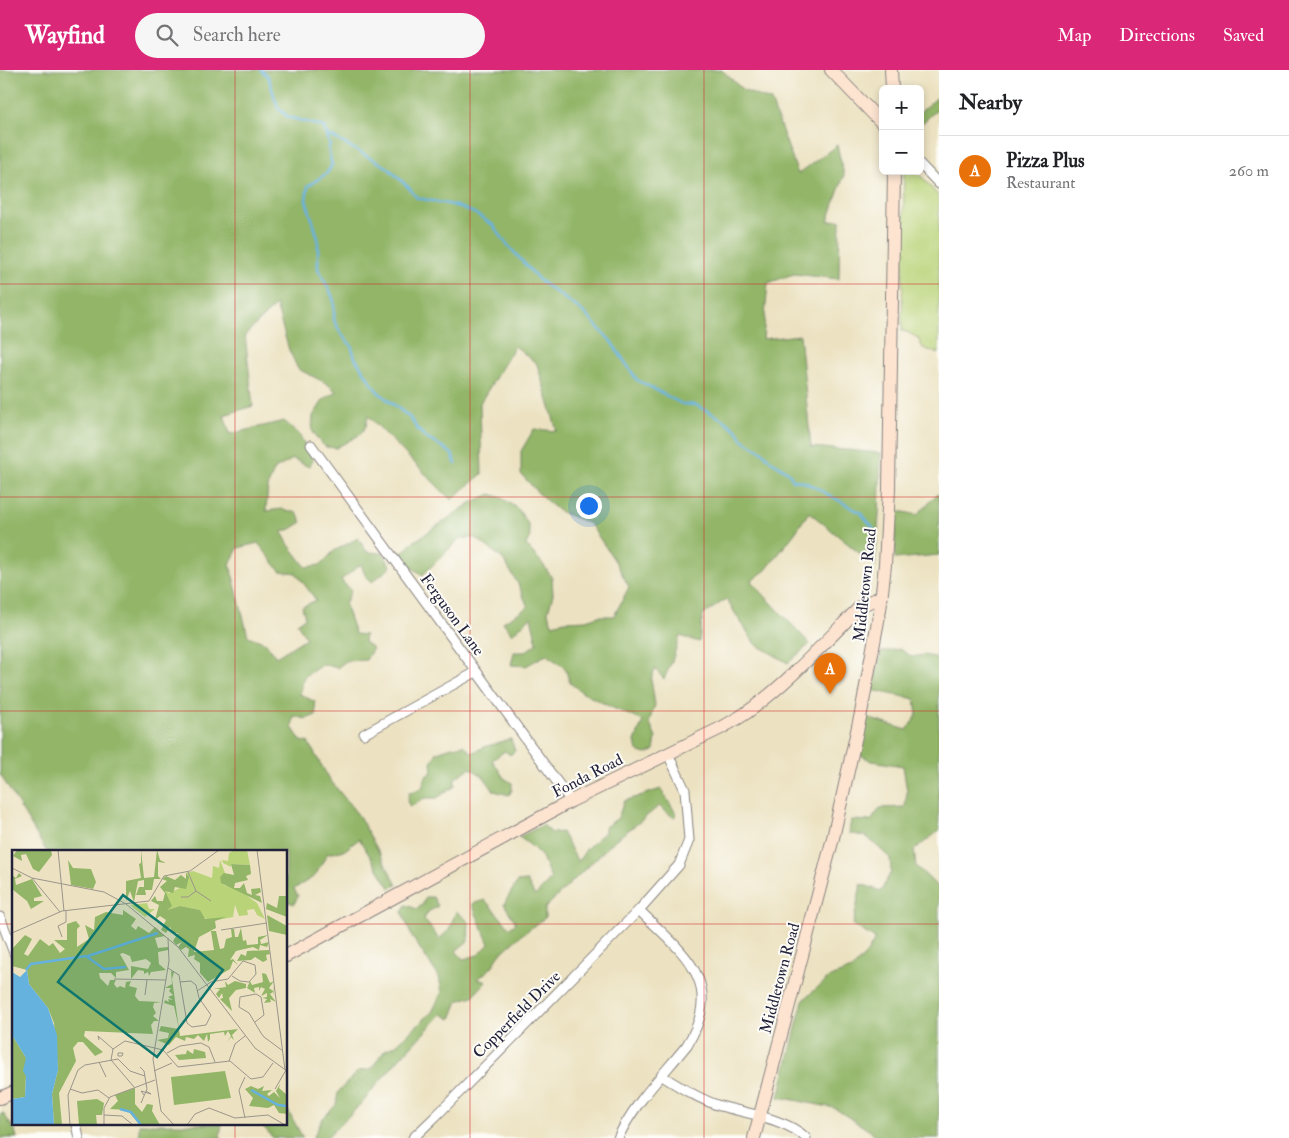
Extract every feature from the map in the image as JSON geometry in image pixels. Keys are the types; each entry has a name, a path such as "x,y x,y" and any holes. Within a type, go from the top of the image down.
{"street":[{"path":"831,70 879,120"},
{"path":"891,70 892,85"},
{"path":"924,168 939,184"},
{"name":"Middletown Road","path":"754,1138 832,838 863,704 882,596 889,489 894,175"},
{"name":"Ferguson Lane","path":"312,445 571,801"},
{"name":"Fonda Road","path":"288,955 571,801 711,734 746,713 801,666 860,608 882,596"},
{"path":"364,734 476,672"},
{"name":"Copperfield Drive","path":"413,1138 639,910 679,864 689,840 685,790 668,754"},
{"path":"618,1138 635,1108 693,1036 702,1008 698,974 684,954 639,910"},
{"path":"0,917 12,948"},
{"path":"662,1076 691,1094 716,1104 793,1127 806,1138"},
{"path":"0,1098 12,1093"}],"green space":[{"path":"0,70 722,70 743,90 771,101 798,174 837,145 844,175 828,221 840,220 839,279 794,274 768,283 763,339 800,335 811,447 881,453 875,566 809,512 766,570 751,581 810,644 788,663 755,644 726,599 703,615 699,642 680,636 664,679 655,669 651,679 655,705 649,722 656,738 654,751 646,754 637,751 635,741 643,721 583,693 570,683 565,668 547,655 526,666 511,665 514,652 525,652 537,643 531,617 512,634 503,622 528,607 518,584 503,559 476,538 460,538 423,575 406,564 402,553 412,543 472,502 491,494 502,498 518,509 528,524 530,536 526,545 552,578 553,594 548,612 552,624 586,620 598,616 614,616 629,587 615,561 590,524 559,511 541,496 521,474 521,451 534,429 557,431 537,364 515,346 480,403 482,474 451,500 368,416 366,426 361,434 336,448 326,447 317,439 312,430 313,416 324,399 337,392 326,383 298,369 289,350 276,305 245,335 253,406 224,415 230,434 284,421 299,434 313,459 309,467 293,459 275,469 268,485 266,511 282,509 297,513 302,522 282,532 289,545 306,567 320,565 334,551 358,538 367,552 383,553 391,567 372,582 365,575 361,564 341,580 351,591 345,604 355,634 365,635 364,642 373,648 366,660 346,661 337,668 323,664 304,677 300,694 315,702 316,715 306,719 294,716 292,727 301,741 308,742 330,780 359,816 397,885 390,888 359,839 345,850 327,854 315,876 294,889 298,896 294,904 288,902 288,850 46,850 0,774","holes":["258,543 280,571 296,573 316,600 302,607 305,618 297,623 306,638 276,657 266,643 248,636 230,564 238,548"]},
{"path":"939,96 939,108 924,121 924,109"},
{"path":"904,175 919,175 939,197 939,354 923,348 918,338 902,331"},
{"path":"937,494 939,495 939,555 895,559 895,512 917,515"},
{"path":"900,649 912,657 924,655 939,658 939,831 914,850 916,866 939,888 939,1138 881,1138 834,1108 779,1097 803,1000 830,977 852,969 867,953 875,939 853,925 861,884 881,891 891,872 890,858 867,837 849,833 851,820 871,821 880,808 905,807 907,792 903,766 872,761 858,754 864,717 907,730 917,715 915,699 871,690 881,652"},
{"path":"511,739 515,751 510,755 505,751 492,760 504,778 512,783 512,790 509,795 494,791 483,776 470,768 455,778 455,786 437,798 425,798 410,807 407,801 409,793 422,788 426,776 432,772 431,763 437,752 464,745 472,753 484,747"},
{"path":"661,789 677,815 673,817 659,806 616,839 545,908 545,918 520,936 499,955 492,967 478,979 486,982 473,996 458,1001 451,1019 442,1014 399,1059 364,1101 326,1138 313,1138 323,1118 336,1105 338,1092 358,1071 371,1069 385,1050 396,1045 432,1012 442,992 439,977 412,937 402,912 406,905 417,909 423,904 425,897 433,897 438,906 428,912 424,919 439,939 449,930 456,911 469,922 468,941 456,951 463,959 478,955 489,944 472,904 485,900 510,928 516,923 504,904 517,882 527,881 535,896 551,879 542,857 519,837 543,825 552,833 562,832 578,862 587,848 605,832 605,827 618,818 624,801"},
{"path":"288,1111 303,1138 273,1138 263,1126 288,1126"},
{"path":"3,1113 15,1131 17,1138 0,1138 0,1115"},
{"path":"139,1126 222,1126 220,1136 222,1138 139,1138"}],"waterway":[{"path":"261,70 268,76 278,108 288,117 324,127 330,145 328,148 332,165 327,173 308,186 306,200 318,238 318,269 334,301 334,320 341,334 351,345 355,358 377,391 409,417 419,431 429,440 452,454 456,464"},
{"path":"327,134 387,167 417,198 453,205 474,213 493,225 505,242 540,281 581,310 610,340 637,380 682,404 696,405 722,419 738,431 742,439 764,453 771,461 789,473 793,480 802,481 815,487 861,513 874,529"}],"place":[{"name":"Pizza Plus","path":"830,694"}]}
